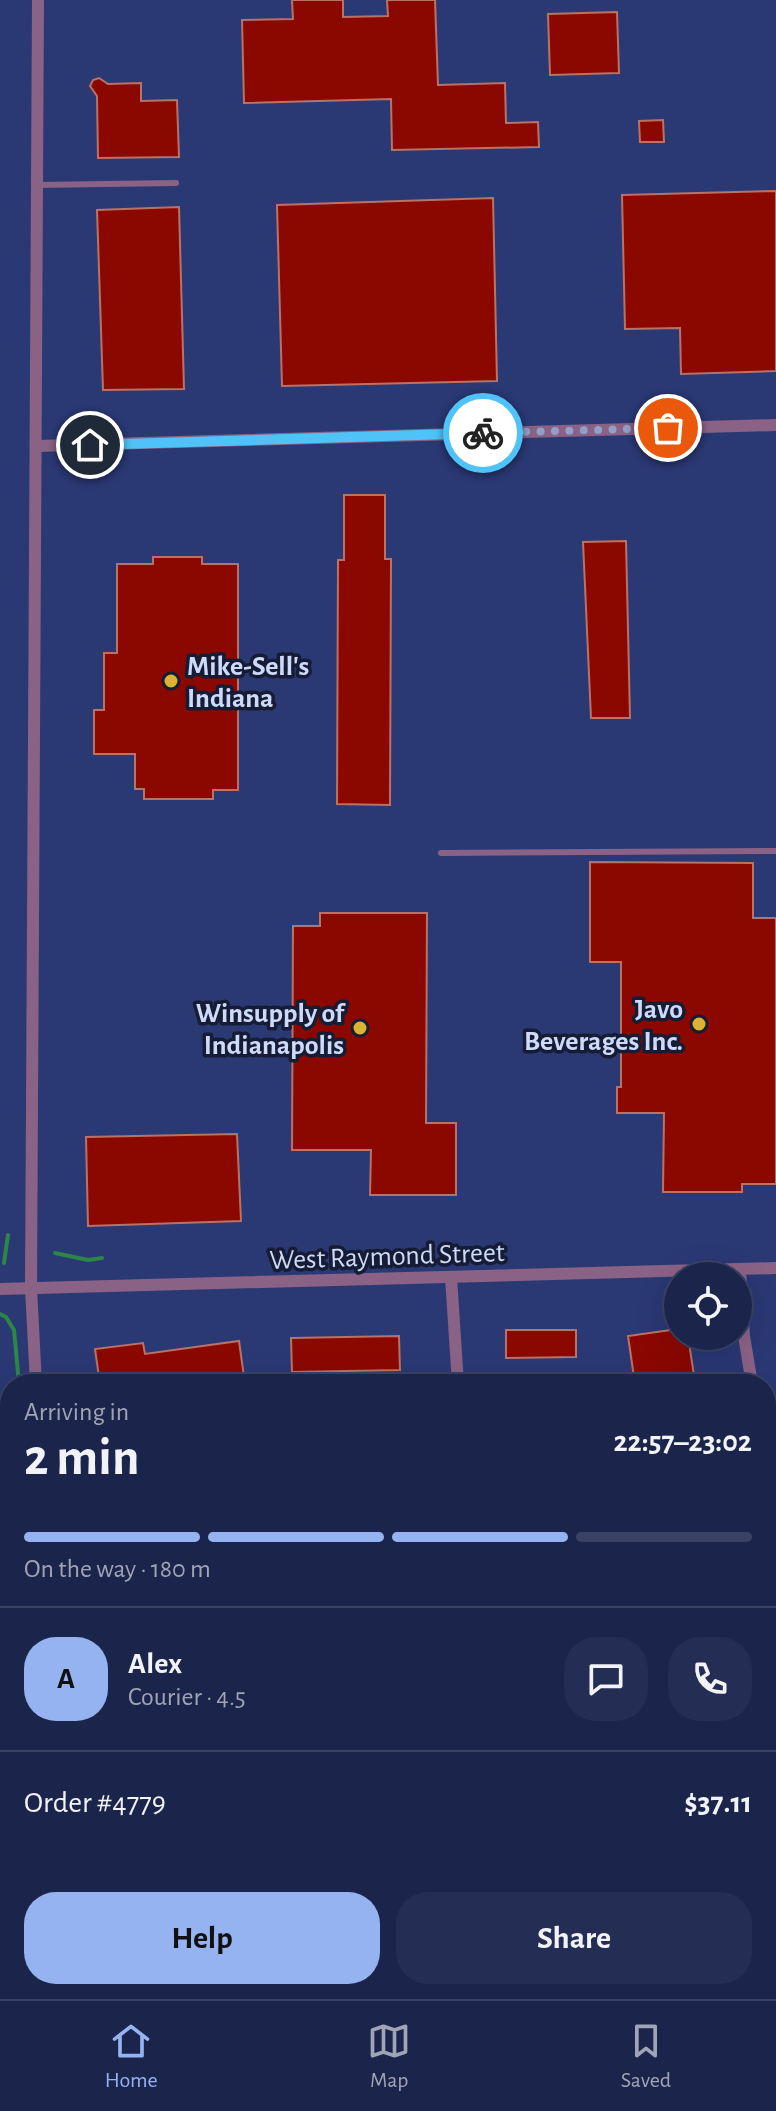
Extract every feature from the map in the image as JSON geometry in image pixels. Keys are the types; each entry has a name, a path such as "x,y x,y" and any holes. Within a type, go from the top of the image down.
{"street":[{"path":"35,1374 31,1288 38,0"},
{"path":"37,446 776,425"},
{"name":"West Raymond Street","path":"752,1269 776,1268"},
{"name":"West Raymond Street","path":"0,1289 664,1271"},
{"path":"451,1277 457,1374"},
{"path":"746,1350 750,1374"}],"lane":[{"path":"37,185 176,183"},
{"path":"441,853 776,851"}],"shaded area":[{"path":"0,0 776,0 776,1374 0,1374"}],"building":[{"path":"292,0 343,0 343,17 388,16 387,0 435,0 438,85 505,83 506,123 538,122 539,147 392,150 391,99 244,103 242,20 293,19"},
{"path":"617,12 619,73 550,75 548,14"},
{"path":"99,78 108,84 141,83 141,101 177,100 179,157 98,158 97,96 90,86 93,80"},
{"path":"663,120 664,142 640,142 639,121"},
{"path":"776,191 776,371 681,374 680,328 625,329 622,195"},
{"path":"493,198 497,381 282,386 277,205"},
{"path":"179,207 184,389 103,390 97,210"},
{"path":"344,495 385,495 385,559 391,559 390,805 337,804 338,560 344,560"},
{"path":"626,541 630,718 591,718 583,542"},
{"name":"Mike-Sell's Indiana","path":"153,557 202,557 202,564 238,564 238,790 213,790 213,799 144,799 144,789 135,789 135,754 94,754 94,710 104,710 104,653 117,653 117,564 153,564"},
{"name":"Javo Beverages Inc.","path":"590,862 753,863 753,918 776,918 776,1184 742,1184 742,1192 663,1192 664,1113 617,1113 617,1087 621,1087 621,962 590,962"},
{"name":"Winsupply of Indianapolis","path":"320,913 427,913 426,1123 456,1123 456,1195 370,1195 371,1150 292,1150 293,926 320,926"},
{"path":"237,1134 241,1221 88,1226 86,1137"},
{"path":"506,1330 576,1330 576,1357 506,1358"},
{"path":"664,1331 664,1350 690,1350 694,1374 634,1374 628,1336"},
{"path":"399,1336 400,1370 292,1372 291,1338"},
{"path":"239,1341 244,1374 99,1374 95,1349 143,1343 145,1354"}],"waterway":[{"path":"4,1263 8,1235"},
{"path":"55,1253 88,1260 102,1258"},
{"path":"0,1314 6,1317 14,1330 18,1374"}],"way so far":[{"path":"483,433 668,428"}],"place":[{"name":"Mike-Sell's Indiana","path":"171,681"},
{"name":"Javo Beverages Inc.","path":"699,1024"},
{"name":"Winsupply of Indianapolis","path":"360,1028"}],"route":[{"path":"90,445 483,433"}]}
